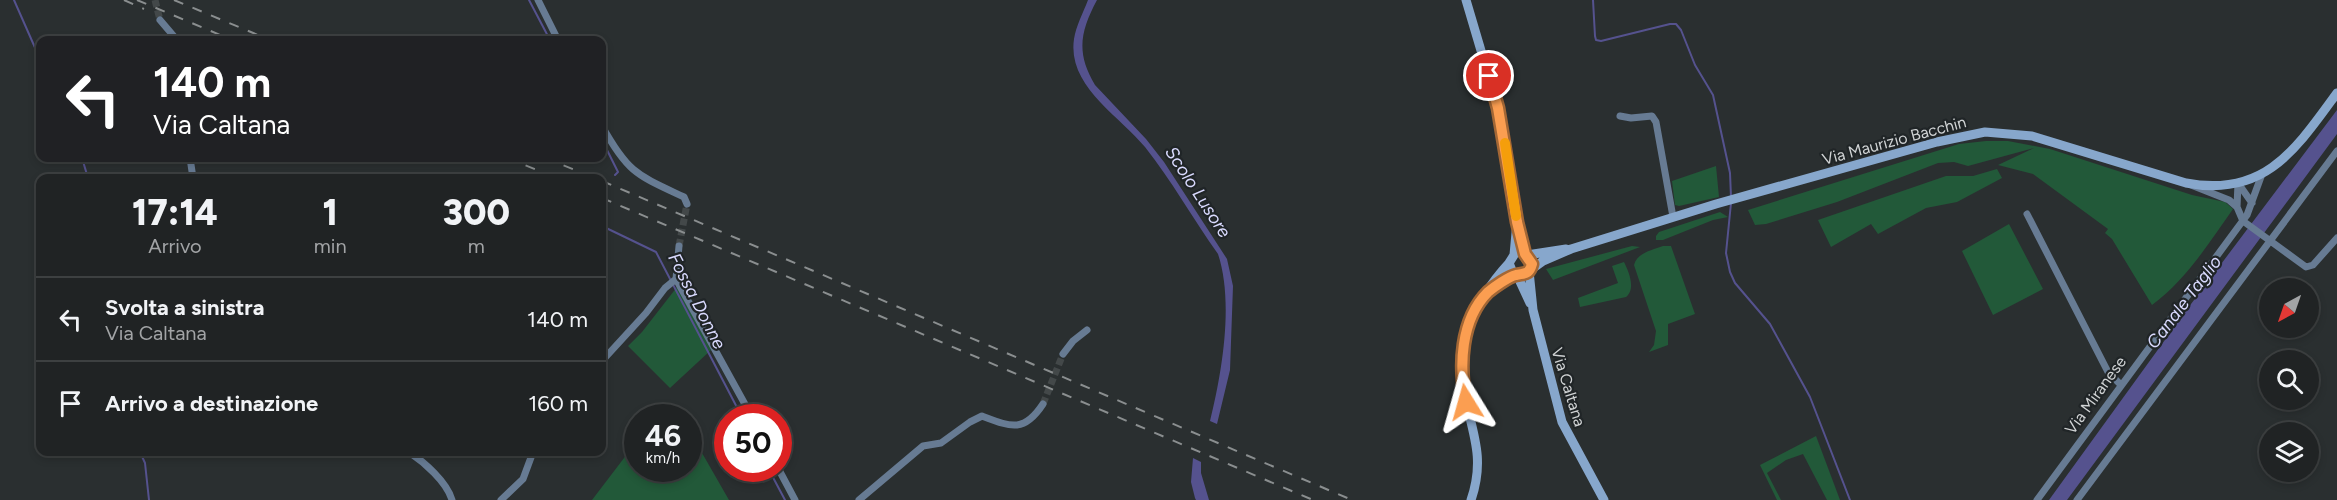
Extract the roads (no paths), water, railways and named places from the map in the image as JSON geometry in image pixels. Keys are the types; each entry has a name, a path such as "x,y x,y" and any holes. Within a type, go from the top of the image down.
{"main road":[{"path":"1466,0 1498,108 1517,222 1526,254 1531,260 1530,269 1525,275 1517,275 1488,292"},
{"path":"2262,174 2279,164 2293,151 2337,93"},
{"name":"Via Maurizio Bacchin","path":"1530,269 1571,249 1716,204 1937,142 1984,132 2011,133 2048,140 2186,183 2208,186 2238,183 2262,174"},
{"path":"1517,222 1511,259 1511,270 1517,275"},
{"name":"Via Maurizio Bacchin","path":"1526,254 1571,249"},
{"path":"1471,500 1479,461 1478,443 1463,387 1463,346 1471,321 1493,282 1511,259 1526,254"},
{"name":"Via Caltana","path":"1530,269 1533,310"},
{"name":"Via Caltana","path":"1517,275 1533,310 1562,422 1604,500"}],"street":[{"path":"538,0 556,36"},
{"path":"160,20 174,36"},
{"path":"1620,116 1631,118 1652,116 1656,122 1673,217"},
{"path":"606,133 615,150 636,174 684,197 687,204"},
{"path":"2077,500 2268,238 2337,151"},
{"name":"Via Miranese","path":"2037,500 2245,223 2262,174"},
{"path":"2186,183 2229,200 2237,207 2245,223 2309,268 2337,238"},
{"path":"2238,183 2252,203"},
{"path":"2237,207 2238,183"},
{"path":"2027,214 2108,372 2121,386"},
{"path":"679,246 675,280 745,404"},
{"path":"606,357 646,313 665,288 675,280"},
{"path":"1063,354 1073,340 1087,330"},
{"path":"859,500 923,446 941,442 982,416 1001,424 1020,426 1034,418 1043,404"},
{"path":"414,456 429,469 453,500"},
{"path":"501,500 523,479 532,456"},
{"path":"785,482 795,500"}],"waterway":[{"path":"14,0 36,50"},
{"name":"Fossa Donne","path":"529,0 548,36"},
{"path":"1593,0 1596,40 1601,41 1670,24 1676,24 1681,30 1695,65 1713,95 1730,173 1731,197"},
{"name":"Fossa Donne","path":"606,148 618,172 615,175"},
{"path":"83,162 87,174"},
{"path":"1731,203 1726,253 1730,272 1735,283 1770,324 1810,397 1850,500"},
{"name":"Fossa Donne","path":"606,228 656,252 735,404"},
{"path":"142,456 145,463 149,500"},
{"name":"Fossa Donne","path":"775,482 785,500"}],"tunnel":[{"path":"155,0 160,20"},
{"path":"679,246 687,204"},
{"path":"1043,404 1063,354"}],"railway":[{"path":"124,0 144,9"},
{"path":"137,0 222,36"},
{"path":"174,0 260,36"},
{"path":"517,162 547,174"},
{"path":"555,162 585,174"},
{"path":"606,183 1352,500"},
{"path":"606,200 1313,500"}],"water label":[{"name":"Scolo Lusore","path":"1198,192"},
{"name":"Canale Taglio","path":"2184,302"}]}
